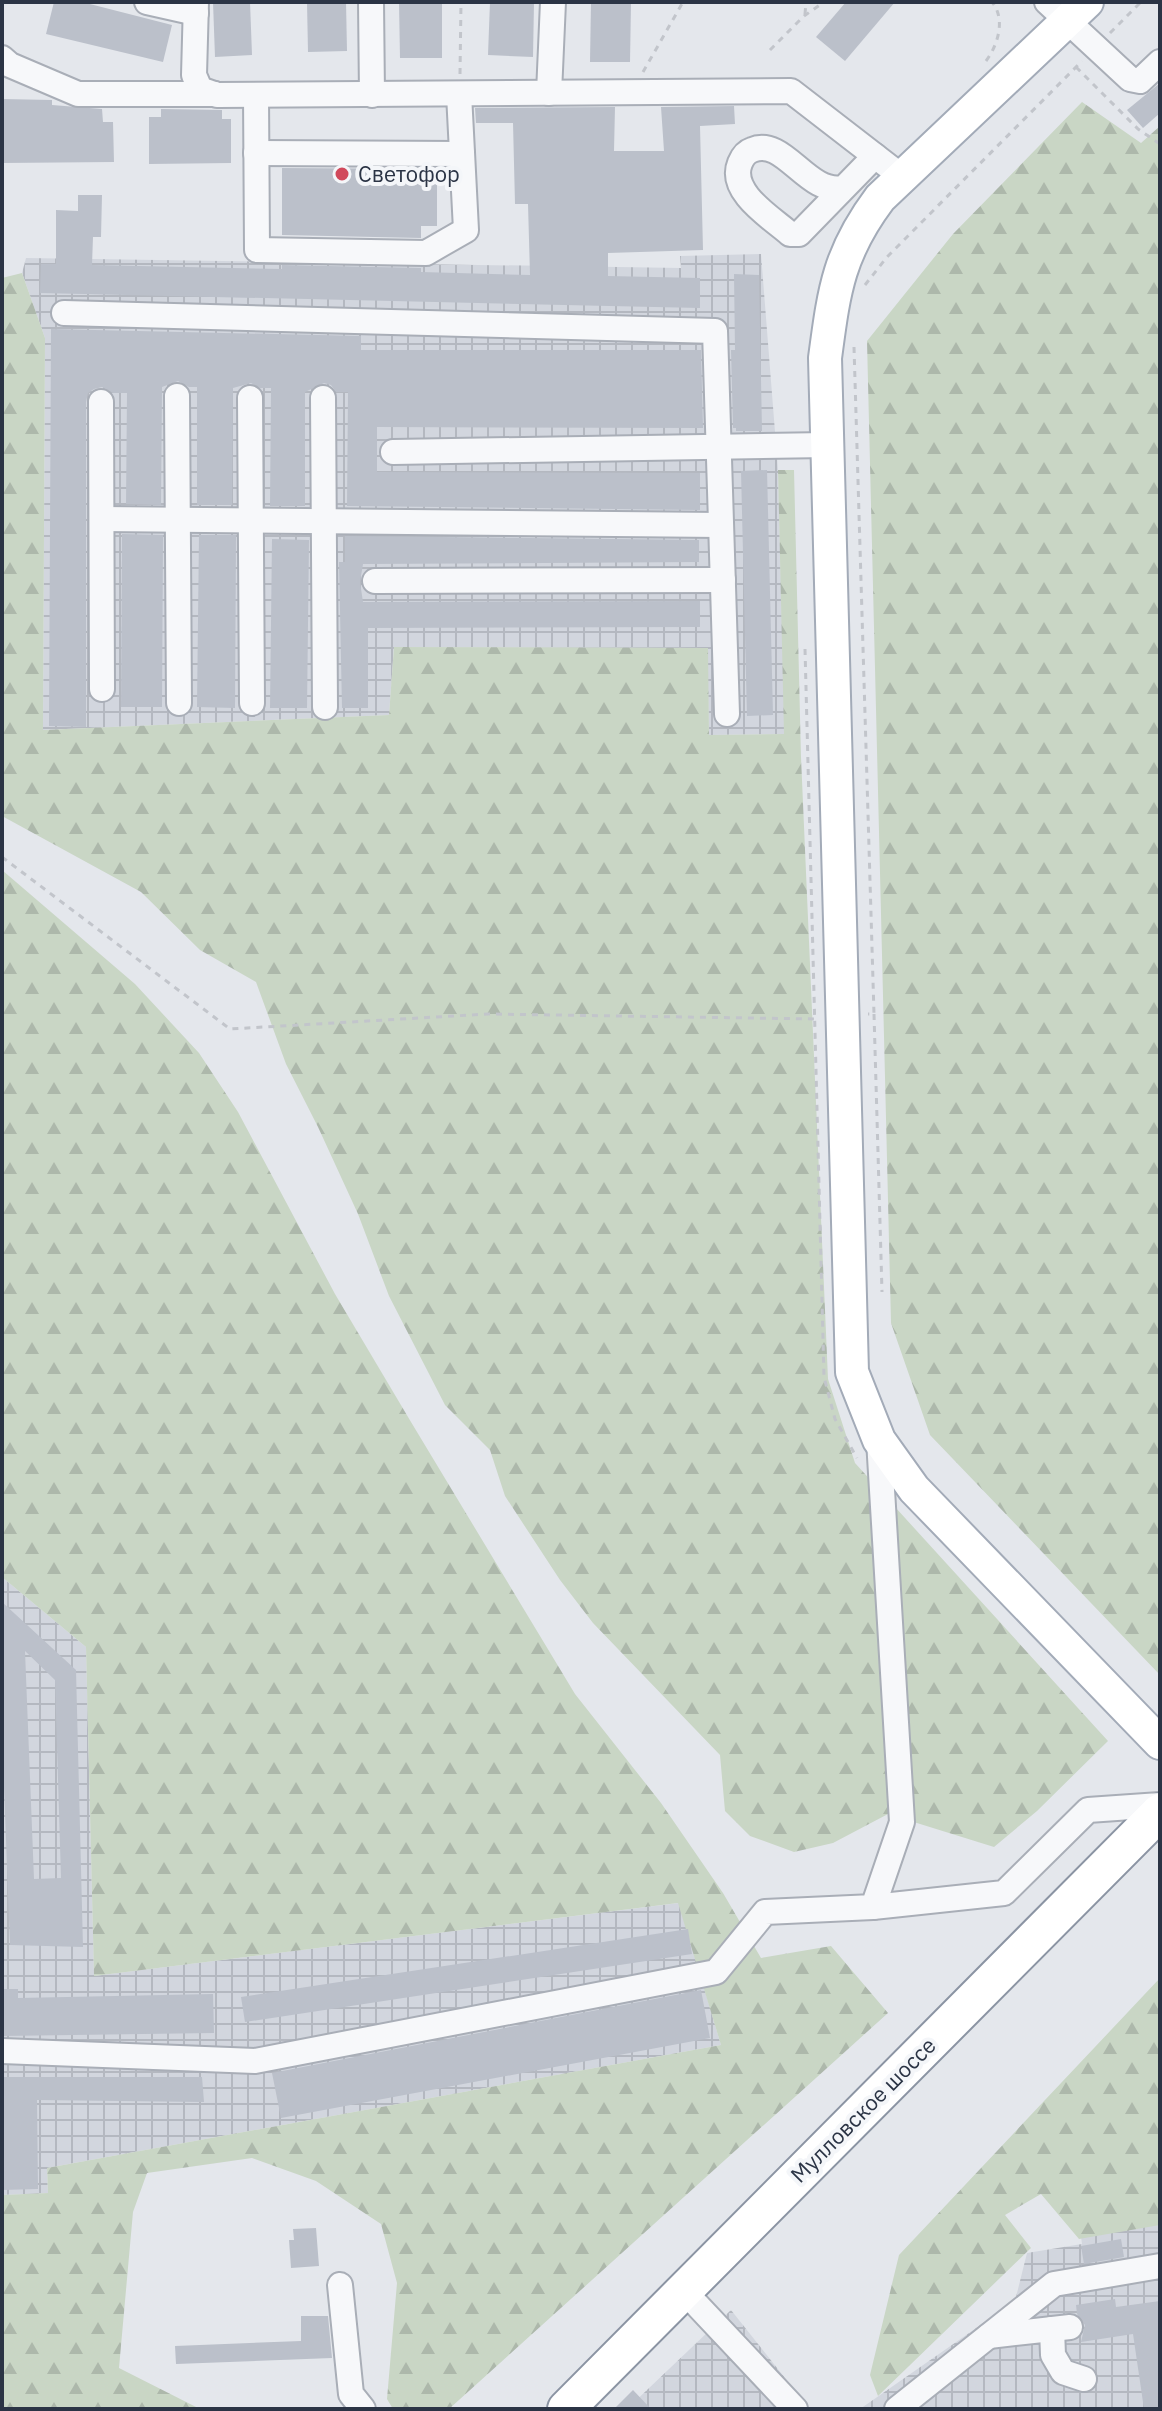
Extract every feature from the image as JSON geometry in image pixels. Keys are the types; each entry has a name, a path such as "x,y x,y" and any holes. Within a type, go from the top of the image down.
{"highway":[{"name":"Мулловское шоссе","path":"566,2409 1160,1812"}],"main road":[{"path":"1067,9 901,176 862,222 835,285 825,358 827,445 858,1015 852,1372 879,1440 914,1489 1160,1743"}],"lane":[{"path":"147,2 196,8 194,75 200,89 217,95"},
{"path":"371,2 372,95"},
{"path":"549,93 553,2"},
{"path":"1067,9 1095,48 1130,79 1140,81 1160,62"},
{"path":"2,58 10,65 78,94 791,91 901,176"},
{"path":"256,95 257,250 426,253 466,230 459,94"},
{"path":"256,153 462,154"},
{"path":"843,188 875,156"},
{"path":"64,313 715,331 727,714"},
{"path":"177,396 179,703"},
{"path":"250,398 252,703"},
{"path":"323,398 325,707"},
{"path":"101,402 102,689"},
{"path":"393,452 827,445"},
{"path":"102,519 721,525"},
{"path":"375,581 723,580"},
{"path":"873,1907 902,1822 879,1440"},
{"path":"2,2051 255,2061 716,1972 765,1912 873,1907 1004,1893 1088,1810 1160,1805"},
{"path":"897,2409 1054,2284 1160,2266"},
{"path":"340,2285 351,2394 363,2409"},
{"path":"683,2290 795,2409"},
{"path":"989,2336 1061,2328 1053,2355 1063,2372 1084,2379"}],"path":[{"path":"459,94 461,2"},
{"path":"632,93 683,2"},
{"path":"804,16 806,2"},
{"path":"770,50 804,16 824,2"},
{"path":"861,290 887,257 1141,2"},
{"path":"1076,67 1138,129 1160,144"},
{"path":"854,341 858,1015 882,1292"},
{"path":"2,857 230,1029 488,1014 814,1019 858,1015"}],"shaded area":[{"path":"761,254 778,470 785,734 709,735 707,648 394,647 389,715 43,730 45,338 22,273 26,258 681,268 680,256"},
{"path":"2,1577 86,1647 94,1976 679,1903 721,2045 47,2168 48,2193 2,2195"},
{"path":"1160,2202 1160,2409 860,2409 1015,2301 1027,2253 1082,2244 1078,2214"},
{"path":"731,2310 808,2407 814,2409 627,2409"}],"green space":[{"path":"1082,102 1141,143 1160,126 1160,1675 930,1435 891,1323 867,341 953,234"},
{"path":"22,273 45,338 43,730 389,715 394,647 708,648 709,735 784,734 778,470 794,470 801,757 828,1379 855,1463 1108,1741 1037,1811 994,1847 888,1814 833,1843 794,1852 750,1836 725,1811 720,1755 593,1623 560,1580 505,1496 490,1450 445,1405 389,1296 358,1214 286,1064 256,982 200,950 141,892 2,816 2,278"},
{"path":"2,870 135,984 199,1053 238,1112 335,1294 575,1694 661,1803 723,1893 761,1958 831,1946 888,2013 449,2409 393,2409 387,2399 397,2283 381,2224 316,2181 252,2158 147,2173 133,2212 119,2368 200,2409 2,2409 2,2195 48,2193 47,2168 721,2045 678,1903 94,1976 86,1647 2,1577"},
{"path":"1160,1978 1160,2225 1079,2239 1041,2194 1005,2215 1031,2248 878,2396 870,2375 899,2255"}],"building":[{"path":"54,2 82,2 172,25 163,62 46,34"},
{"path":"213,2 250,2 252,55 215,57"},
{"path":"307,2 346,2 347,51 308,52"},
{"path":"399,2 442,2 442,58 400,58"},
{"path":"490,2 534,2 533,57 488,55"},
{"path":"591,2 631,2 630,62 590,62"},
{"path":"846,2 895,2 845,61 816,37"},
{"path":"1160,83 1160,113 1143,128 1127,110"},
{"path":"2,99 52,100 52,105 102,109 103,122 113,122 114,162 2,163"},
{"path":"734,106 735,124 700,126 703,250 608,253 608,276 700,278 700,308 40,293 41,264 56,264 56,210 78,211 78,195 102,195 101,237 93,237 92,265 421,268 421,272 530,275 528,204 515,204 513,123 476,123 475,108 615,107 614,151 664,151 661,107"},
{"path":"161,109 222,110 222,119 231,119 231,163 149,164 149,117 161,117"},
{"path":"282,168 437,169 437,226 421,226 421,238 282,235"},
{"path":"734,274 759,275 762,431 736,431 733,428 731,350 735,350"},
{"path":"51,329 361,336 361,350 701,350 703,428 377,427 377,472 700,473 700,510 347,506 348,392 336,392 331,385 324,383 305,392 305,506 270,506 271,388 260,388 251,383 233,388 232,505 197,505 197,387 189,387 178,381 162,387 161,505 126,504 127,393 113,393 102,387 94,389 88,393 86,402 86,727 49,726"},
{"path":"767,470 773,715 747,716 741,471"},
{"path":"122,534 163,535 162,707 121,707"},
{"path":"199,535 236,535 235,708 197,707"},
{"path":"345,536 699,540 699,562 363,564 360,582 363,602 700,601 700,627 368,628 368,708 342,708 339,562 345,562"},
{"path":"272,539 309,540 307,708 270,708"},
{"path":"2,1602 76,1670 83,1947 10,1945 2,1735","holes":["25,1651 55,1680 61,1878 34,1879"]},
{"path":"688,1929 692,1954 245,2022 241,1997"},
{"path":"2,1989 18,1989 18,1998 213,1994 214,2033 2,2036"},
{"path":"701,1990 710,2038 281,2118 272,2073"},
{"path":"2,2077 202,2077 204,2102 37,2100 38,2189 2,2190"},
{"path":"316,2228 319,2266 291,2268 289,2240 294,2240 293,2229"},
{"path":"1121,2239 1124,2257 1084,2264 1081,2246"},
{"path":"1115,2299 1116,2307 1160,2301 1160,2409 1144,2409 1133,2334 1081,2342 1085,2325 1077,2314 1076,2305"},
{"path":"301,2316 328,2316 332,2358 176,2364 175,2346 301,2341"},
{"path":"633,2390 651,2409 614,2409"}],"place":[{"name":"Светофор","path":"342,174"}]}
